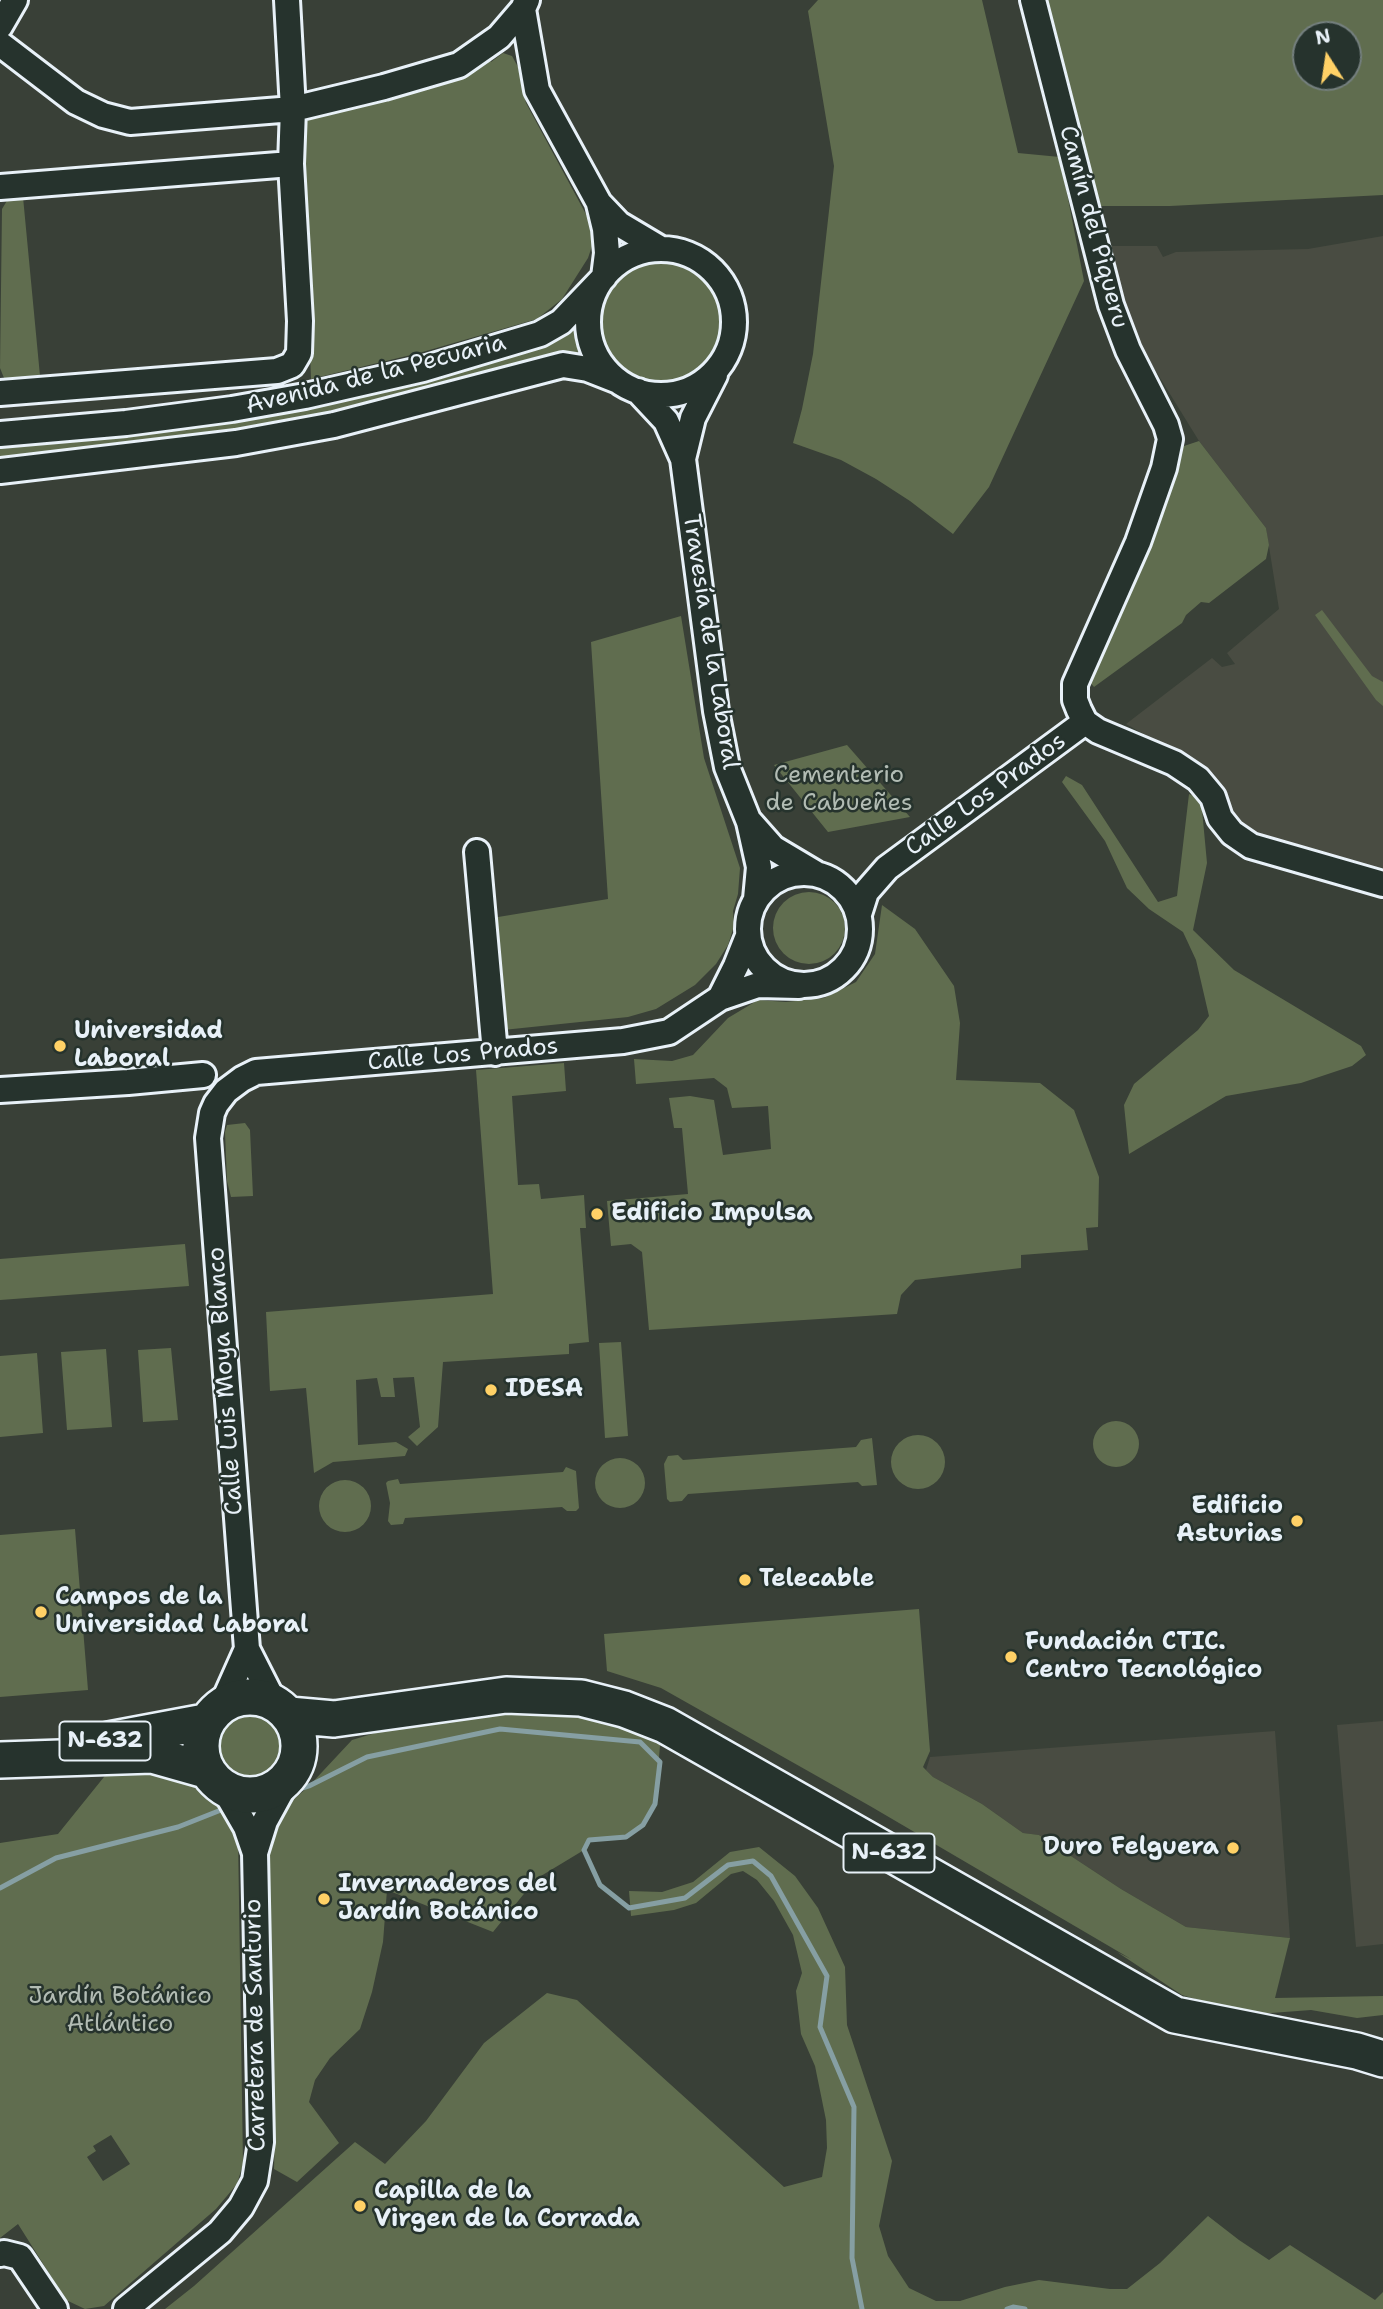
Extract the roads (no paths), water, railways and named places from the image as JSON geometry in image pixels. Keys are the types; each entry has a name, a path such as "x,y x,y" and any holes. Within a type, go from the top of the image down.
{"highway":[{"name":"N-632","path":"282,1710 334,1719 506,1695 581,1698 624,1709 665,1725 1175,2015 1357,2051 1383,2059"},
{"path":"214,1780 201,1745 214,1713 233,1699 247,1696 261,1698 282,1710 297,1730 300,1747 293,1771"},
{"name":"N-632","path":"2,1760 214,1713"},
{"name":"N-632","path":"2,1760 152,1755 214,1780 239,1795 256,1796 274,1790 336,1732 388,1713"}],"street":[{"path":"0,2 15,0"},
{"path":"0,26 15,0"},
{"path":"0,393 277,371 292,365 299,354 300,321 291,164 293,109 287,0"},
{"name":"Camín del Piqueru","path":"1033,0 1111,305 1128,350 1166,425 1170,439 1164,468 1138,542 1075,684 1075,700 1085,722"},
{"path":"0,44 76,102 103,115 130,122 293,109 459,65 499,37 525,4"},
{"path":"525,4 537,90 599,203 619,225 661,249"},
{"path":"0,187 291,164"},
{"path":"599,203 607,253 604,276"},
{"path":"661,249 675,250 699,259 715,272 729,293 734,327 732,341 721,364 696,388 662,394 627,385 597,359 587,317 592,298 604,276 614,266 634,253 661,249"},
{"name":"Avenida de la Pecuaria","path":"0,434 232,410 422,369 540,334 561,322 604,276"},
{"name":"Travesía de la Laboral","path":"682,458 694,418 721,364"},
{"name":"Avenida de la Pecuaria","path":"0,471 236,443 334,425 563,365 588,369 627,385"},
{"name":"Travesía de la Laboral","path":"627,385 666,421 682,458 716,711 727,766 749,822 759,867 756,899"},
{"path":"1085,722 1098,731 1174,763 1198,779 1213,797 1220,818 1232,833 1251,846 1383,884"},
{"name":"Calle Los Prados","path":"859,914 866,892 887,868 1085,722"},
{"name":"Travesía de la Laboral","path":"749,822 774,848 825,877"},
{"path":"477,852 495,1053"},
{"name":"Calle Los Prados","path":"825,877 859,879 887,868"},
{"path":"795,873 825,877 851,894 859,914 861,936 858,948 848,965 819,984 799,985 773,976 754,956 748,936 748,918 756,899 775,880 795,873"},
{"name":"Calle Los Prados","path":"720,998 748,936"},
{"name":"Calle Los Prados","path":"212,1114 226,1091 256,1072 623,1041 669,1032 720,998 758,985 799,985"},
{"path":"0,1090 203,1075"},
{"name":"Calle Luis Moya Blanco","path":"212,1114 208,1138 247,1649 282,1710"},
{"name":"Calle Luis Moya Blanco","path":"214,1713 247,1649"},
{"name":"Carretera de Santurio","path":"255,1853 265,1821 293,1771"},
{"name":"Carretera de Santurio","path":"126,2309 220,2232 241,2207 255,2181 261,2143 255,1853 246,1827 214,1780"},
{"path":"0,2254 20,2257 55,2309"}],"waterway":[{"path":"291,1792 367,1757 500,1729 640,1742 660,1762 655,1804 643,1825 626,1837 589,1840 584,1850 600,1885 629,1908 685,1898 728,1865 753,1861 771,1876 827,1976 820,2027 854,2107 852,2258 862,2309"},
{"path":"0,1888 56,1858 178,1827 221,1810"},
{"path":"1007,2309 1025,2309"}],"place":[{"name":"Universidad Laboral","path":"60,1046"},
{"name":"Edificio Impulsa","path":"597,1214"},
{"name":"IDESA","path":"491,1390"},
{"name":"Edificio Asturias","path":"1297,1521"},
{"name":"Telecable","path":"745,1580"},
{"name":"Campos de la Universidad Laboral","path":"41,1612"},
{"name":"Fundación CTIC. Centro Tecnológico","path":"1011,1657"},
{"name":"Duro Felguera","path":"1233,1848"},
{"name":"Invernaderos del Jardín Botánico","path":"324,1899"},
{"name":"Capilla de la Virgen de la Corrada","path":"360,2206"}],"park label":[{"name":"Cementerio de Cabueñes","path":"839,790"},
{"name":"Jardín Botánico Atlántico","path":"120,2011"}]}
